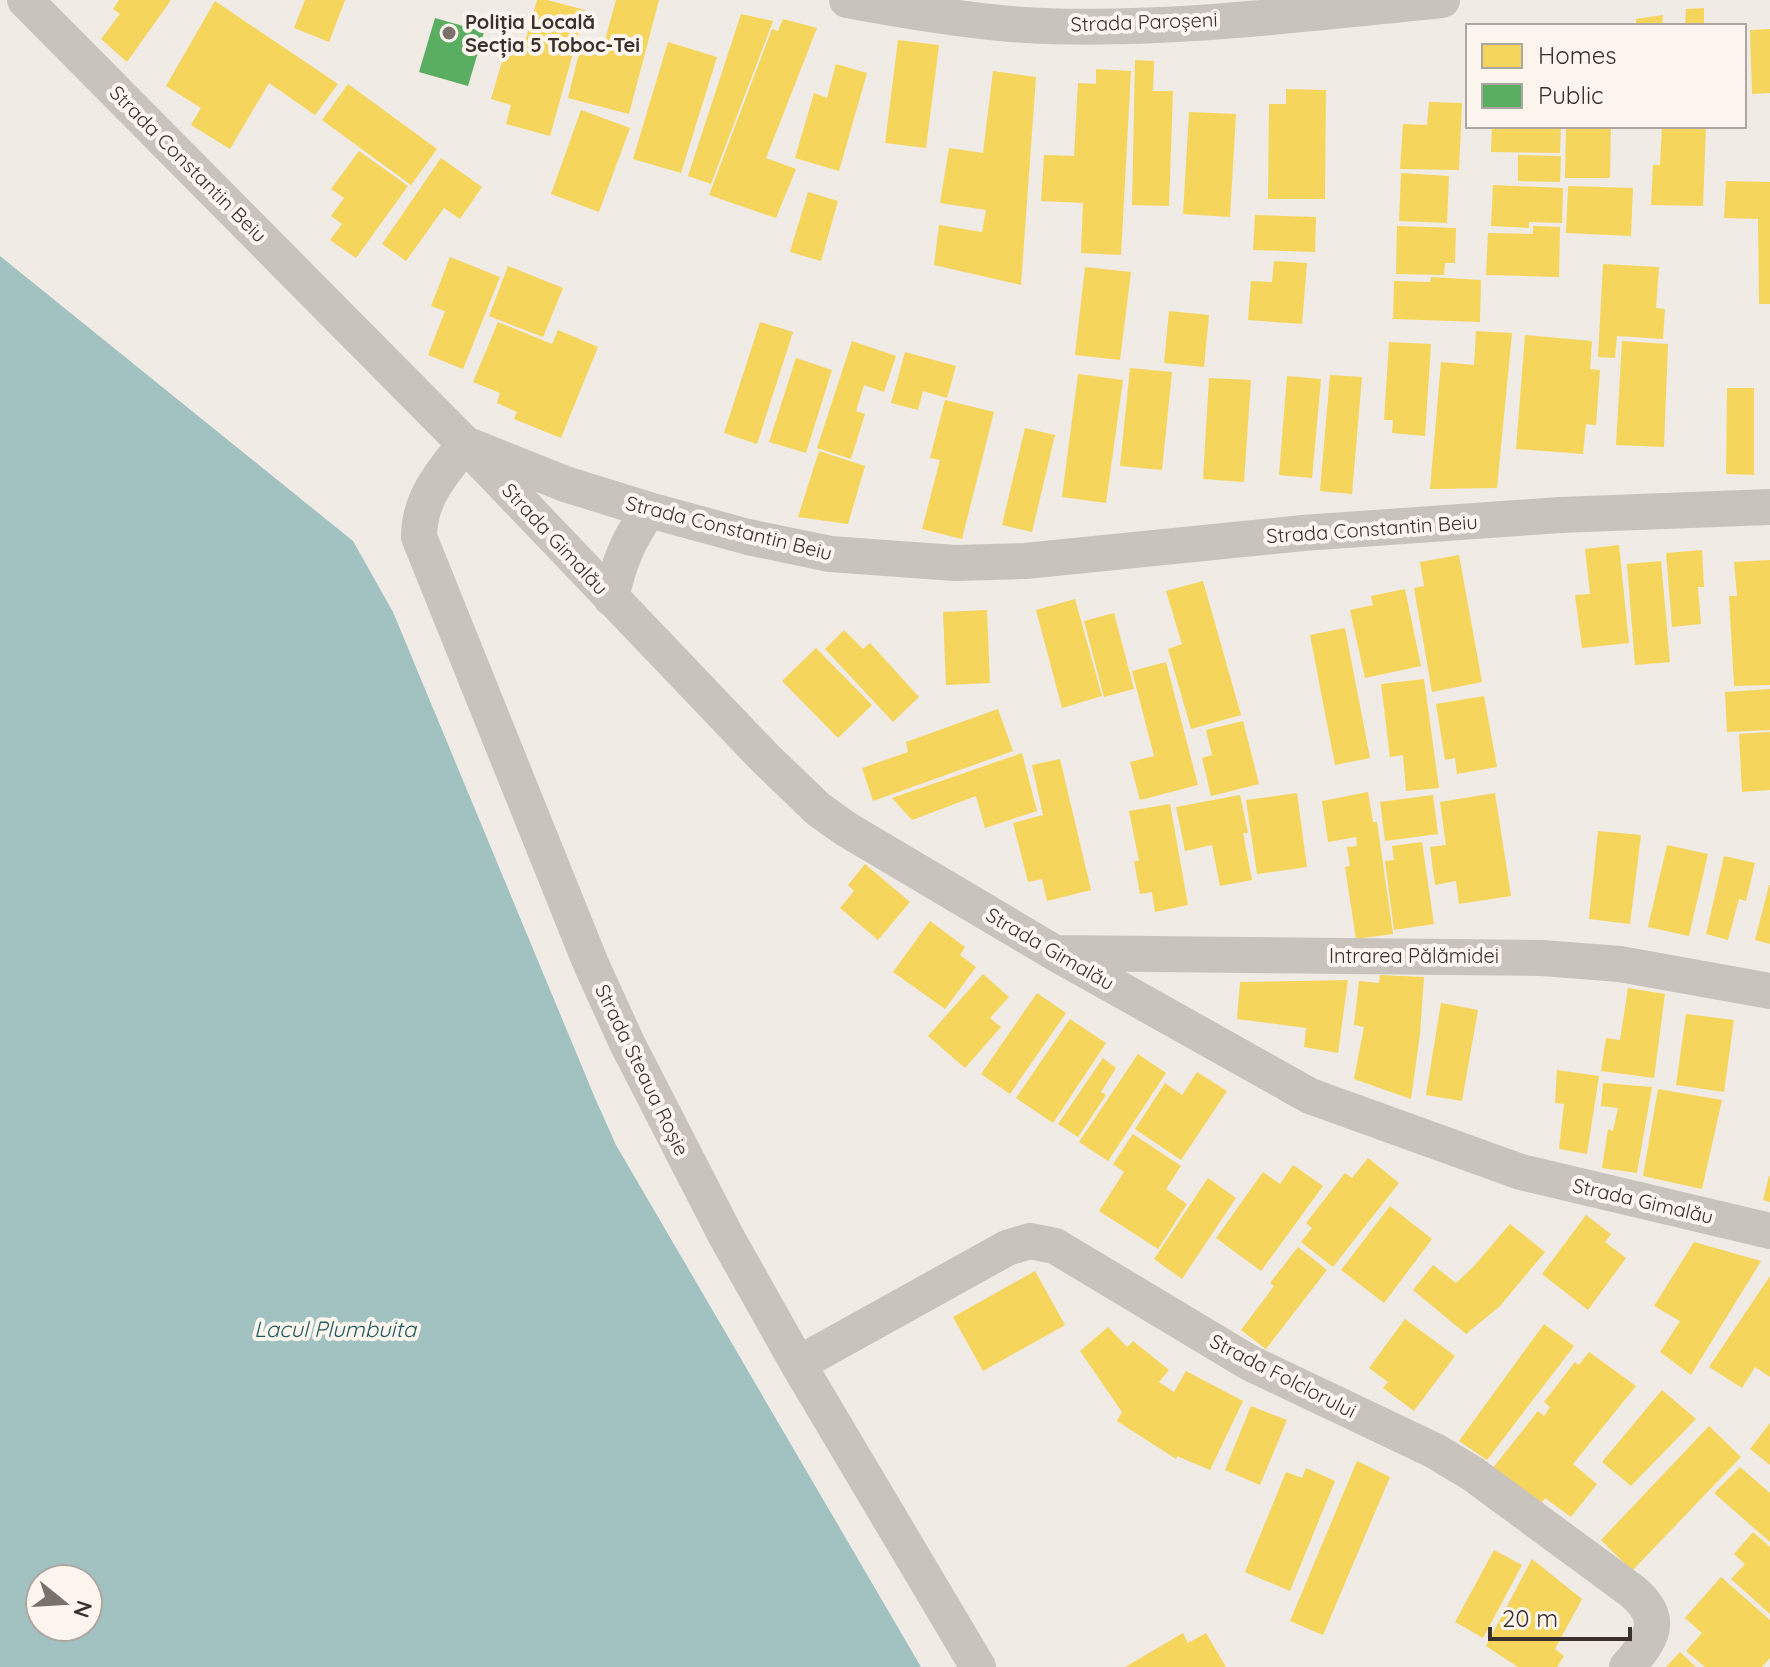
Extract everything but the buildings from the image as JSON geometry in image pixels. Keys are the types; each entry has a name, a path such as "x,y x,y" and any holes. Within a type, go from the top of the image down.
{"street":[{"name":"Strada Constantin Beiu","path":"25,0 465,444 565,484 649,510 748,537 830,554 955,563 1025,561 1303,533 1560,515 1770,507"},
{"name":"Strada Paroșeni","path":"847,0 1011,24 1082,26 1230,19 1442,0"},
{"name":"Strada Gimalău","path":"465,444 765,758 818,809 846,829 1285,1084 1341,1110 1521,1172 1770,1231"},
{"name":"Strada Steaua Roșie","path":"465,444 425,500 419,519 419,537 591,964 627,1043 726,1236 798,1364 978,1667"},
{"path":"611,598 618,566 630,537 649,510"},
{"name":"Intrarea Pălămidei","path":"1055,953 1542,958 1620,964 1770,991"},
{"name":"Strada Folclorului","path":"798,1364 1007,1248 1030,1241 1055,1246 1250,1363 1435,1451 1473,1474 1645,1601 1652,1615 1652,1632 1644,1648 1627,1667"}],"water":[{"name":"Lacul Plumbuita","path":"0,256 353,541 393,612 616,1145 921,1667 0,1667"}],"place":[{"name":"Poliția Locală Secția 5 Toboc-Tei","path":"449,33"}]}
